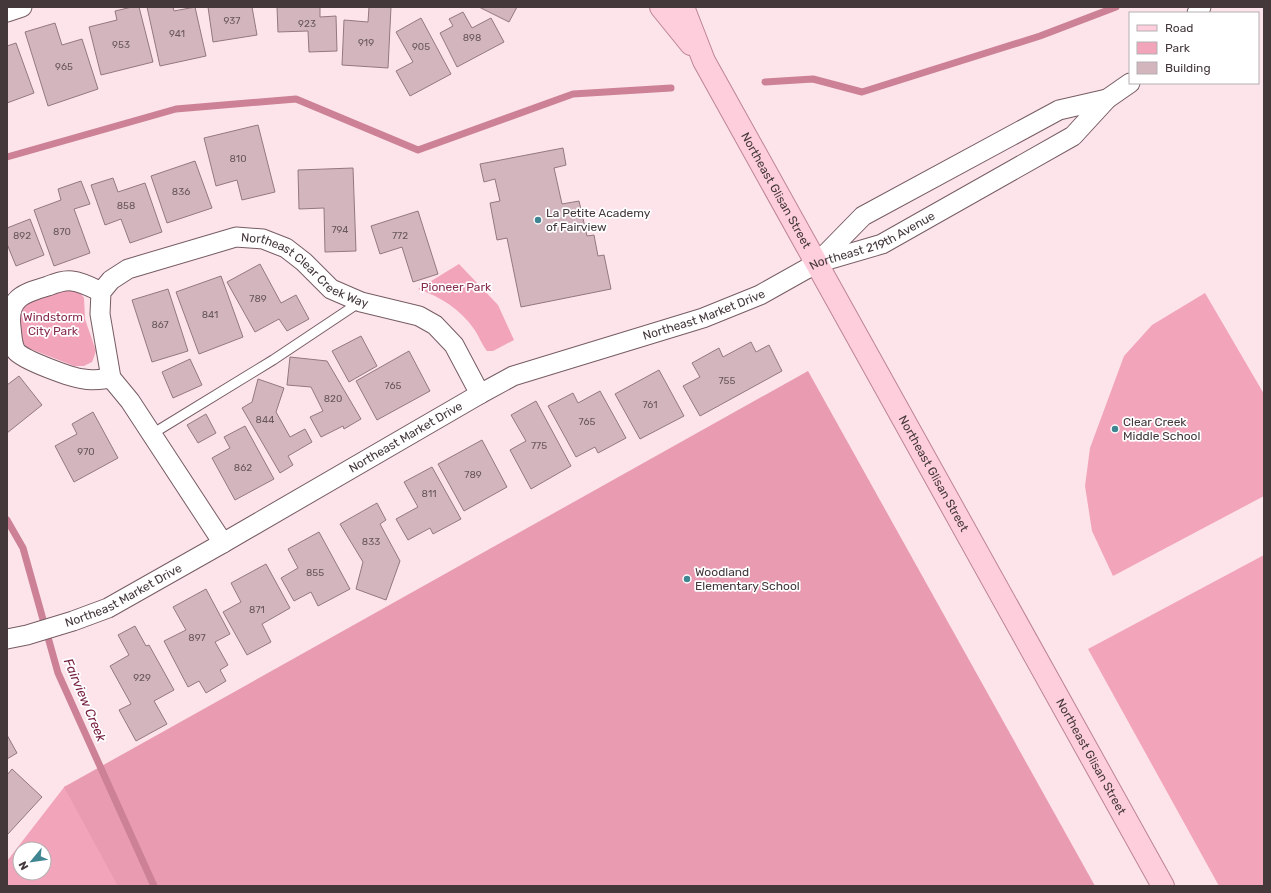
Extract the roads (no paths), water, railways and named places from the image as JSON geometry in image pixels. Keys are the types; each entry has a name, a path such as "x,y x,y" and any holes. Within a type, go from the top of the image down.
{"main road":[{"name":"Northeast Glisan Street","path":"661,7 704,61"},
{"name":"Northeast Glisan Street","path":"683,7 704,61 1163,886"}],"street":[{"path":"7,12 22,7"},
{"name":"Northeast 219th Avenue","path":"817,263 882,244 1073,136 1107,99 1129,84"},
{"name":"Northeast 219th Avenue","path":"817,263 863,216 1059,110 1107,99"},
{"name":"Northeast Clear Creek Way","path":"101,292 111,280 128,269 236,236 263,239 286,248 304,262 331,288 361,302 419,316 435,325 454,345 480,394"},
{"name":"Northeast Market Drive","path":"7,639 27,635 73,621 108,608 513,376 703,318 760,295 817,263"},
{"path":"111,378 84,379 66,374 28,360 16,351 12,341 10,321 12,308 16,300 27,292 71,280 82,282 101,292 100,314 111,378 130,401 223,543"}],"lane":[{"path":"152,434 273,360 361,302"}],"waterway":[{"path":"765,82 813,79 862,92 1040,36 1116,7"},
{"path":"7,157 176,109 296,99 418,150 573,94 671,88"},
{"name":"Fairview Creek","path":"7,520 23,548 58,673 154,886"}],"place":[{"name":"La Petite Academy of Fairview","path":"538,220"},
{"name":"Clear Creek Middle School","path":"1115,429"},
{"name":"Woodland Elementary School","path":"687,579"}],"park label":[{"name":"Pioneer Park","path":"456,287"},
{"name":"Windstorm City Park","path":"53,324"}]}
